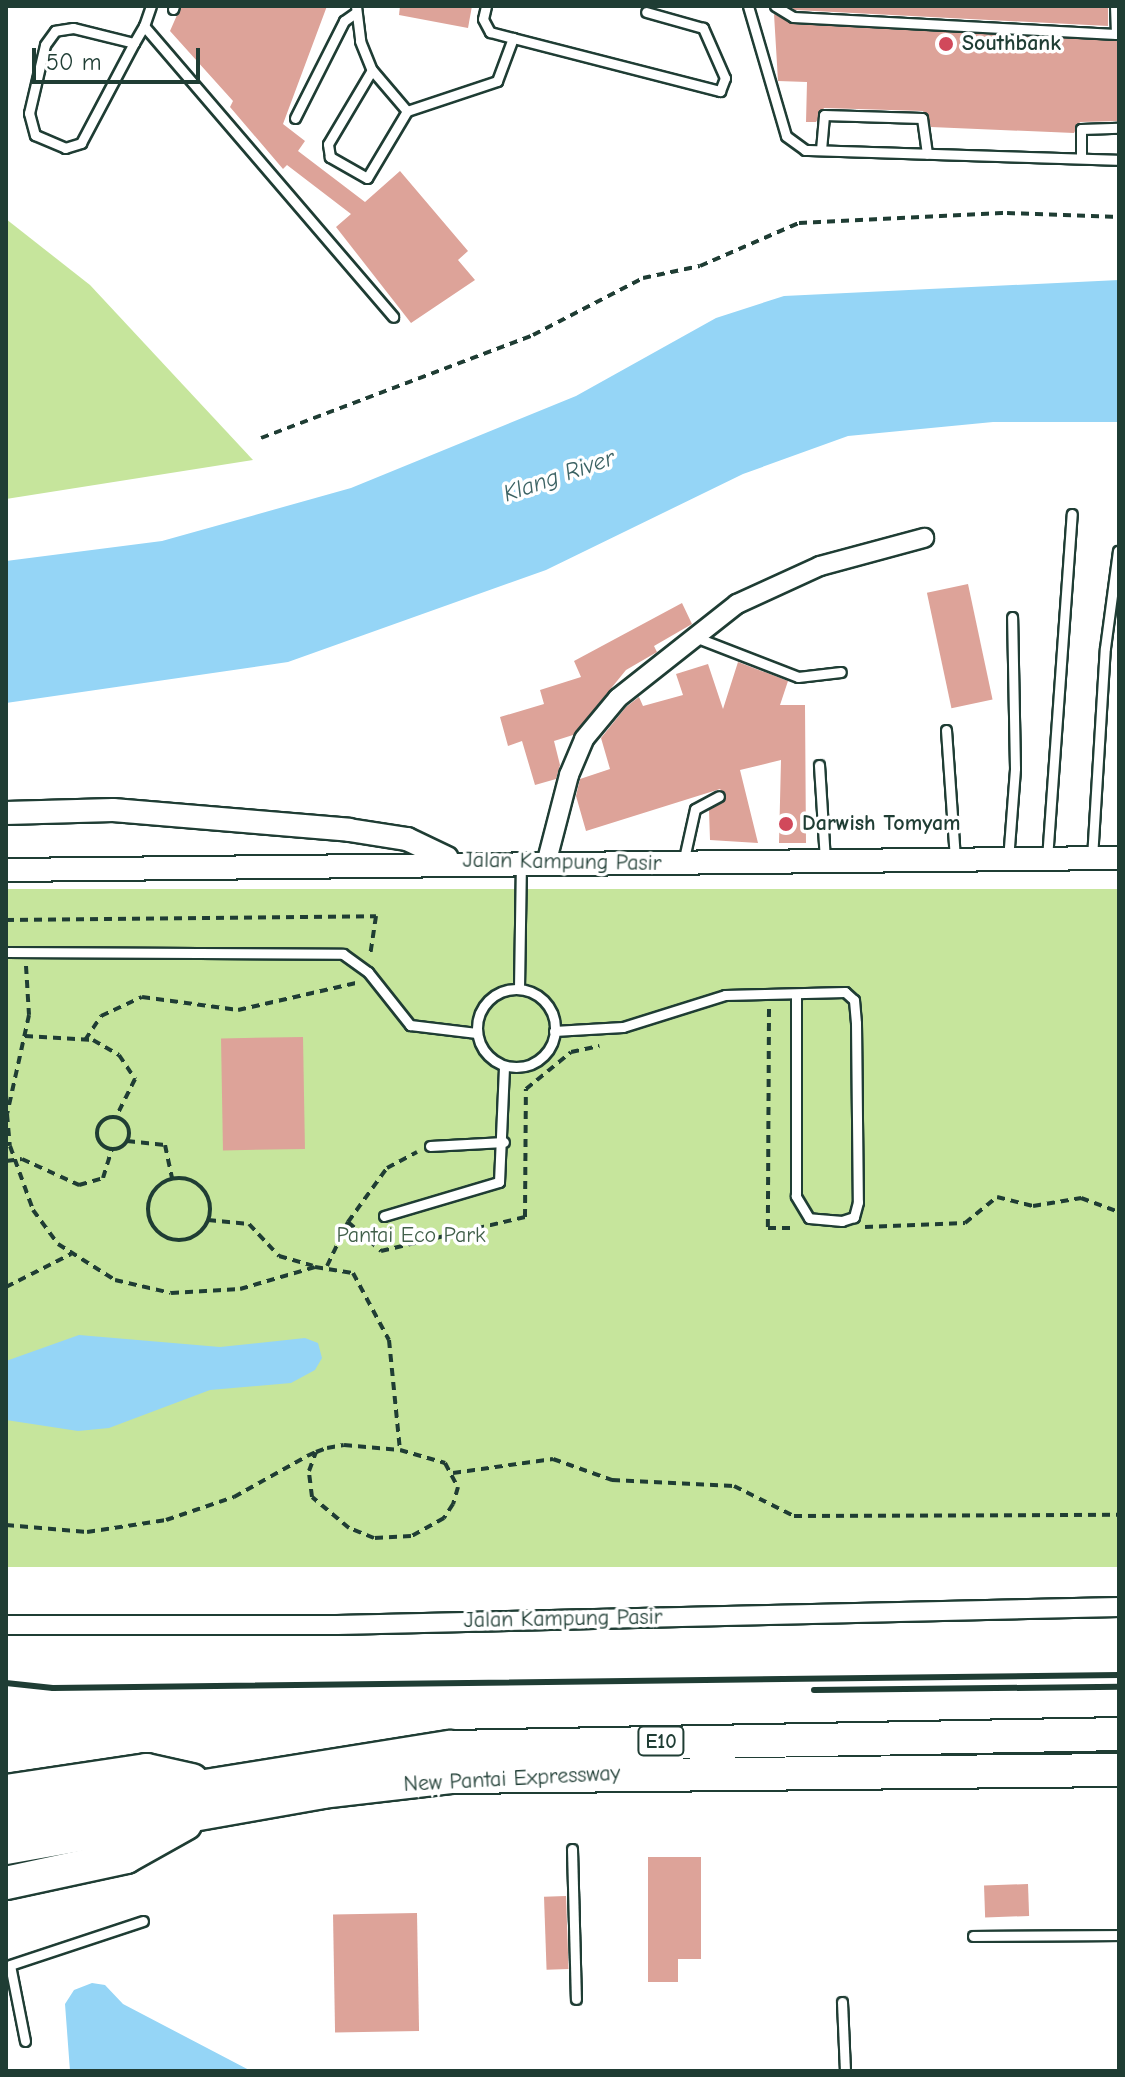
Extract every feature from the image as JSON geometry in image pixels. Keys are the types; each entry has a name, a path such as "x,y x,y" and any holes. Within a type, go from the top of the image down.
{"highway":[{"name":"New Pantai Expressway","path":"6,1848 208,1797 451,1747 1119,1734"},
{"path":"6,1791 146,1770 208,1797"},
{"name":"New Pantai Expressway","path":"6,1818 208,1797 452,1777 1119,1770"},
{"path":"6,1883 126,1857 208,1797"}],"street":[{"path":"546,864 584,739 618,698 695,637 781,583 924,538"},
{"path":"6,813 113,810 349,830 407,839 452,861"},
{"name":"Jalan Kampung Pasir","path":"6,870 452,861 683,864 1119,858"},
{"name":"Jalan Kampung Pasir","path":"6,1625 337,1625 1119,1607"}],"lane":[{"path":"134,43 73,28 55,31 45,45 29,113 35,135 65,148 81,143 144,26 151,6"},
{"path":"486,6 483,19 490,32 720,91 725,78 703,28 646,12"},
{"path":"748,6 786,136 794,145 821,150 1119,160"},
{"path":"775,6 793,17 1116,34 1115,6"},
{"path":"355,9 372,70 407,111"},
{"path":"295,118 344,21 355,9"},
{"path":"144,26 393,317"},
{"path":"372,70 328,144 330,157 367,178 407,111 497,81 513,38"},
{"path":"821,150 824,115 922,118 927,154"},
{"path":"1081,158 1085,127 1119,128"},
{"path":"1047,859 1072,514"},
{"path":"1092,858 1105,648 1118,551"},
{"path":"1008,860 1015,768 1012,617"},
{"path":"695,637 798,677 841,672"},
{"path":"946,730 955,861"},
{"path":"819,765 825,863"},
{"path":"683,864 695,809 719,796"},
{"path":"519,988 521,864"},
{"path":"6,952 319,951 343,954 368,972 410,1025 477,1033"},
{"path":"519,988 544,1000 554,1031 539,1060 504,1066 484,1051 477,1033 484,1004 519,988"},
{"path":"554,1031 623,1027 725,995 796,995 828,989 854,1000 858,1202 854,1217 842,1221 809,1218 796,1196 796,995"},
{"path":"384,1216 494,1187 503,1175 504,1066"},
{"path":"430,1146 504,1142"},
{"path":"572,1849 576,1999"},
{"path":"25,2041 10,1965 143,1921"},
{"path":"973,1936 1119,1935"},
{"path":"842,2002 845,2071"}],"path":[{"path":"261,438 533,335 643,278 700,266 799,223 1007,213 1119,217"},
{"path":"6,920 376,916 368,972 352,986 238,1010 142,997 101,1016 85,1040"},
{"path":"25,952 25,1036 7,1114 14,1160 33,1210 71,1254 115,1280 171,1293 240,1289 315,1267 327,1266 353,1273 389,1340 400,1450"},
{"path":"761,1005 769,1005 768,1228 799,1228"},
{"path":"25,1036 104,1044 131,1070 134,1089 116,1117 97,1130 102,1144 112,1149"},
{"path":"348,1222 381,1251 525,1217 526,1089 571,1052 610,1046"},
{"path":"116,1117 128,1126 127,1141"},
{"path":"6,1161 14,1160 79,1185 103,1178 112,1149 127,1141 165,1145 172,1179"},
{"path":"327,1266 348,1222 387,1168 430,1146"},
{"path":"208,1220 204,1191 187,1179 172,1179 159,1186 149,1203 157,1231 186,1240 208,1220 249,1224 279,1256 315,1267"},
{"path":"859,1227 965,1223 997,1197 1033,1206 1081,1198 1119,1212"},
{"path":"6,1287 71,1254"},
{"path":"6,1525 87,1532 152,1523 234,1497 316,1452 344,1445 435,1457 453,1473 458,1487 444,1518 411,1536 374,1538 349,1528 312,1497 309,1471 316,1452"},
{"path":"453,1473 553,1459 612,1480 734,1486 794,1516 1119,1515"}],"green space":[{"path":"6,219 90,285 253,460 6,499"},
{"name":"Pantai Eco Park","path":"6,889 1119,889 1119,1567 6,1567"}],"water":[{"name":"Klang River","path":"1119,280 1119,422 993,422 848,436 743,474 546,570 288,662 6,703 6,561 162,541 351,488 576,396 716,318 784,296"},
{"path":"79,1335 220,1347 305,1338 318,1343 322,1358 315,1370 291,1383 210,1390 109,1428 78,1431 6,1420 6,1361"},
{"path":"92,1983 105,1985 123,2004 251,2071 70,2071 65,2004 74,1990"}],"building":[{"path":"181,6 327,6 283,124 305,141 298,151 365,202 400,171 468,251 458,260 475,280 411,323 336,227 351,214 287,165 283,169 230,107 233,101 170,31"},
{"path":"400,6 472,6 468,28 399,15"},
{"path":"789,6 1108,6 1108,26 795,10"},
{"name":"Southbank","path":"774,14 793,24 1119,41 1119,121 1080,122 1074,133 931,127 923,111 824,108 816,122 806,122 807,82 778,81"},
{"path":"968,584 993,699 951,708 927,593"},
{"path":"682,603 692,624 654,646 657,652 626,670 573,735 554,741 560,765 556,779 535,785 522,741 508,746 500,717 544,704 540,690 581,677 574,661"},
{"path":"738,662 788,681 780,705 805,705 806,843 779,843 781,760 740,770 758,843 710,840 709,810 726,797 720,789 586,831 576,796 580,779 610,769 601,738 626,707 639,697 643,706 683,695 676,674 708,664 723,709"},
{"path":"303,1037 305,1149 223,1150 221,1038"},
{"path":"648,1857 701,1857 701,1959 678,1959 678,1982 648,1982"},
{"path":"1028,1884 1029,1916 985,1918 984,1886"},
{"path":"566,1896 569,1969 547,1970 544,1897"},
{"path":"417,1913 419,2031 335,2032 333,1914"}],"railway":[{"path":"6,1683 53,1688 1119,1675"},
{"path":"814,1690 1119,1687"}],"place":[{"name":"Southbank","path":"946,44"},
{"name":"Darwish Tomyam","path":"786,824"}]}
